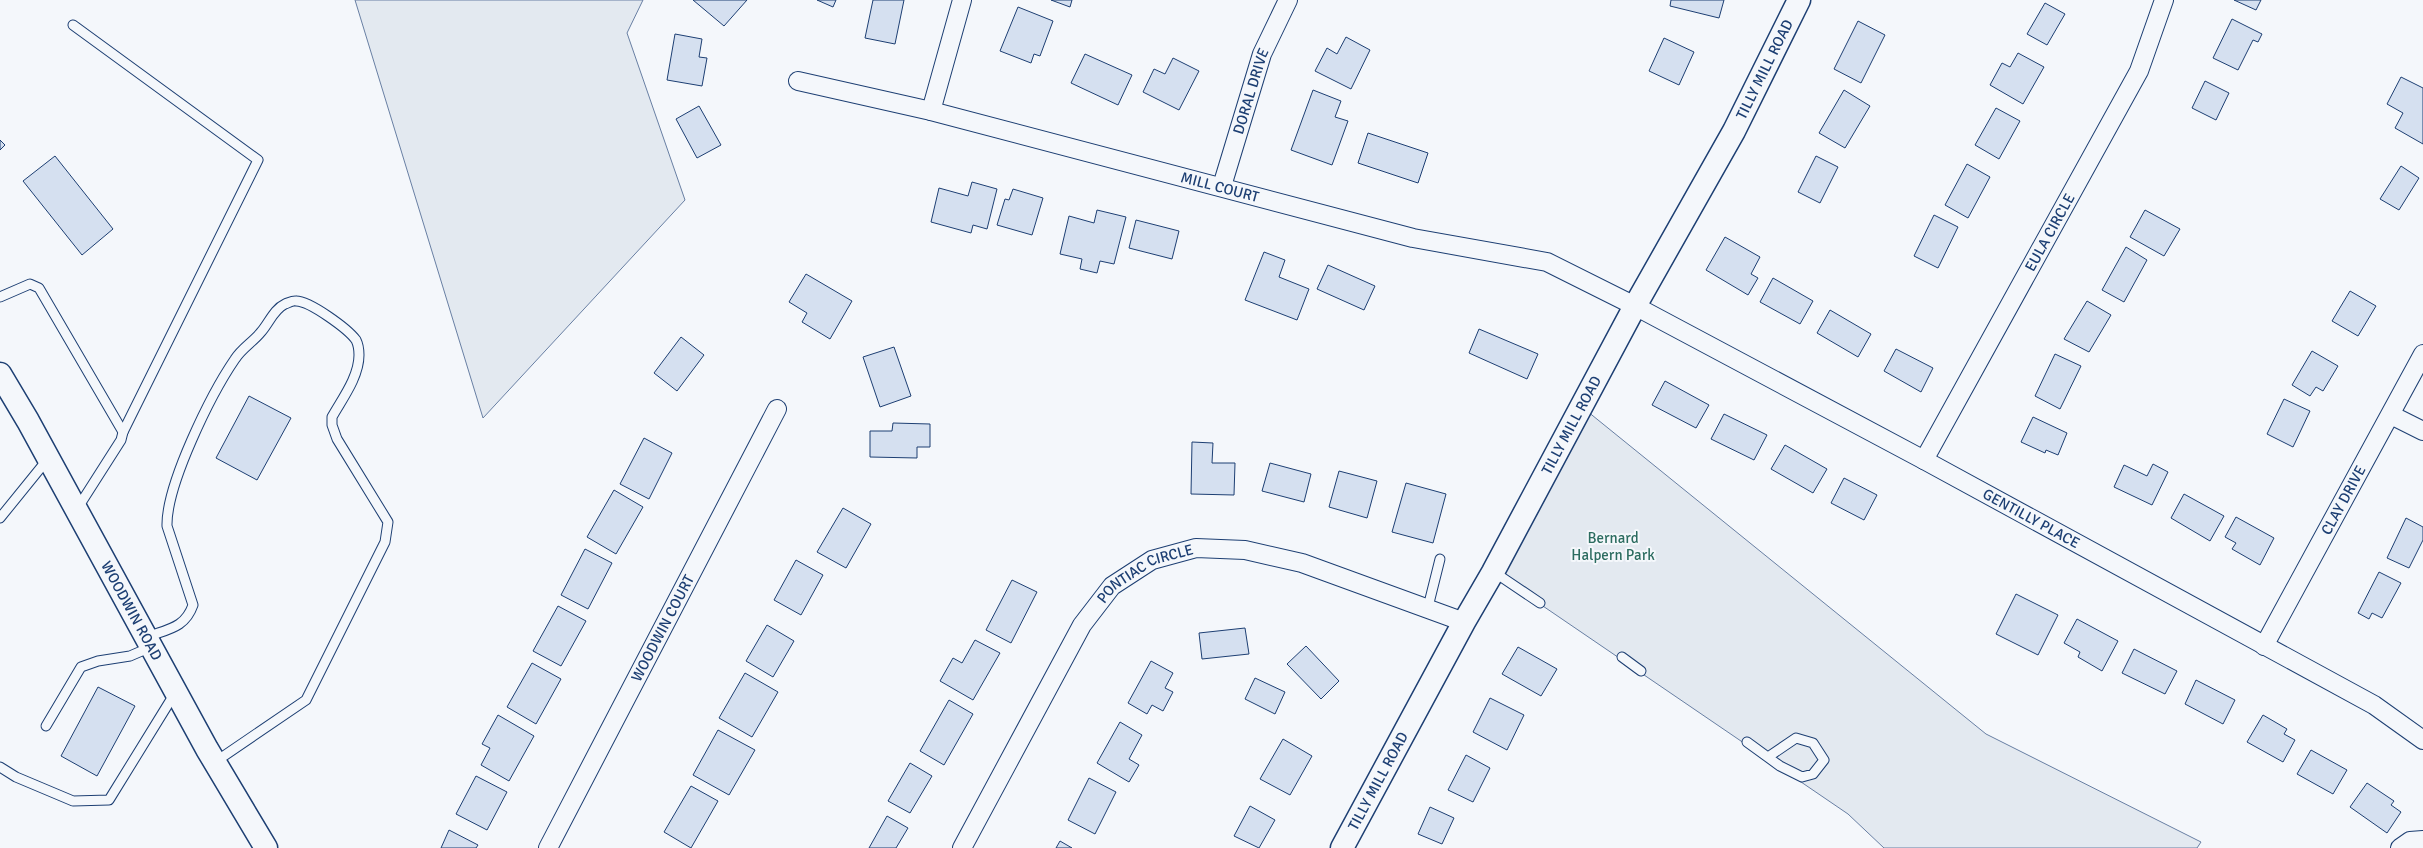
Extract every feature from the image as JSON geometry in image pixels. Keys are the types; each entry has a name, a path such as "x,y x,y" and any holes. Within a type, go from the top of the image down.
{"street":[{"path":"931,111 962,0"},
{"name":"DORAL DRIVE","path":"1222,186 1262,54 1288,0"},
{"name":"TILLY MILL ROAD","path":"1342,848 1493,572 1635,306 1734,131 1798,0"},
{"name":"EULA CIRCLE","path":"1924,460 2139,71 2164,0"},
{"name":"MILL COURT","path":"798,81 931,111 1222,186 1413,238 1547,262 1635,306"},
{"name":"GENTILLY PLACE","path":"1635,306 1924,460 2374,705 2423,740"},
{"name":"CLAY DRIVE","path":"2264,646 2423,354"},
{"name":"WOODWIN ROAD","path":"0,374 49,458 215,762 266,848"},
{"name":"WOODWIN COURT","path":"548,848 777,409"},
{"path":"2391,415 2423,431"},
{"name":"PONTIAC CIRCLE","path":"962,848 1082,625 1112,586 1152,560 1196,548 1245,550 1302,563 1428,607 1464,622"},
{"path":"2400,848 2410,841 2423,840"}],"lane":[{"path":"73,25 258,160 123,432 121,440 77,510"},
{"path":"0,297 30,284 39,288 123,432"},
{"path":"46,726 81,667 98,661 130,656 189,617 193,605 167,526 172,489 205,412 235,358 262,331 277,310 285,304 296,300 310,306 346,330 356,341 359,353 358,367 332,417 332,425 337,439 388,522 385,542 306,700 215,762"},
{"path":"0,518 49,458"},
{"path":"1428,607 1440,559"},
{"path":"1493,572 1540,603"},
{"path":"1622,658 1641,670"},
{"path":"0,767 16,777 73,801 109,800 176,692"},
{"path":"1747,742 1768,757 1802,777 1813,774 1824,760 1813,742 1796,738 1768,757"}],"green space":[{"path":"355,0 643,0 627,33 685,200 483,418"},
{"name":"Bernard Halpern Park","path":"1582,407 1986,734 2201,842 2197,848 1884,848 1848,814 1493,572"}],"building":[{"path":"693,0 747,0 724,26"},
{"path":"817,0 836,0 833,7"},
{"path":"873,0 904,0 895,44 865,38"},
{"path":"1051,0 1072,0 1070,7"},
{"path":"1671,0 1724,0 1719,18 1670,6"},
{"path":"2234,0 2261,0 2256,10"},
{"path":"2045,3 2065,14 2047,45 2027,34"},
{"path":"1018,7 1053,21 1040,56 1034,54 1031,63 1000,51"},
{"path":"2232,19 2262,34 2258,42 2253,40 2238,70 2213,58"},
{"path":"1858,21 1885,35 1861,83 1834,69"},
{"path":"675,34 702,39 699,57 707,58 702,86 667,80"},
{"path":"1346,37 1370,50 1351,89 1315,71 1327,48 1337,54"},
{"path":"1664,38 1694,52 1679,85 1649,71"},
{"path":"2018,53 2044,67 2023,104 1990,85 2002,63 2010,67"},
{"path":"1085,54 1132,75 1118,105 1071,83"},
{"path":"1173,58 1199,71 1179,110 1143,92 1154,69 1165,74"},
{"path":"2401,77 2423,88 2423,144 2395,128 2403,113 2387,104"},
{"path":"2205,81 2229,93 2216,120 2192,108"},
{"path":"1313,90 1341,101 1335,117 1348,121 1332,165 1291,150"},
{"path":"1844,90 1870,106 1845,148 1819,133"},
{"path":"699,106 721,145 697,158 676,119"},
{"path":"1996,108 2020,121 1999,159 1975,145"},
{"path":"1368,133 1428,153 1418,183 1358,163"},
{"path":"0,140 5,145 0,150"},
{"path":"55,156 113,229 82,255 23,181"},
{"path":"1816,156 1838,167 1820,203 1798,192"},
{"path":"1967,164 1990,177 1968,218 1945,205"},
{"path":"2401,166 2419,178 2399,210 2380,199"},
{"path":"972,182 997,189 987,229 973,225 971,233 931,222 939,188 968,196"},
{"path":"1013,189 1043,198 1032,235 997,225 1005,199 1009,200"},
{"path":"1097,210 1126,217 1114,264 1100,261 1097,273 1080,269 1082,259 1060,254 1069,216 1094,223"},
{"path":"2145,210 2180,229 2164,256 2130,237"},
{"path":"1934,215 1958,227 1938,268 1914,256"},
{"path":"1136,220 1179,231 1172,259 1129,248"},
{"path":"1725,237 1760,257 1751,274 1758,278 1748,295 1706,270"},
{"path":"2126,247 2147,260 2124,302 2102,290"},
{"path":"1264,252 1285,260 1279,277 1309,289 1297,320 1245,300"},
{"path":"1328,265 1375,286 1364,310 1317,289"},
{"path":"806,274 852,301 830,339 802,322 807,313 789,302"},
{"path":"1773,278 1813,301 1800,324 1760,302"},
{"path":"2350,291 2376,306 2358,336 2332,321"},
{"path":"2087,301 2111,315 2089,352 2064,339"},
{"path":"1830,310 1871,334 1858,357 1817,333"},
{"path":"1479,329 1538,354 1527,379 1469,353"},
{"path":"681,337 704,355 677,391 654,373"},
{"path":"894,347 911,396 880,407 863,357"},
{"path":"1896,349 1933,368 1921,392 1884,371"},
{"path":"2312,351 2338,366 2323,391 2316,387 2310,396 2292,385"},
{"path":"2055,354 2081,366 2060,409 2035,396"},
{"path":"1665,381 1709,405 1696,428 1652,405"},
{"path":"249,396 291,418 257,480 216,458"},
{"path":"2284,399 2310,411 2293,447 2267,434"},
{"path":"1724,414 1767,435 1754,460 1711,439"},
{"path":"2033,417 2067,433 2058,455 2046,450 2045,453 2021,442"},
{"path":"893,423 930,424 930,447 917,447 917,458 870,457 870,431 892,431"},
{"path":"644,438 672,453 649,499 620,484"},
{"path":"1192,442 1213,443 1212,463 1235,463 1234,495 1191,494"},
{"path":"1785,445 1827,469 1813,493 1771,469"},
{"path":"1270,463 1311,474 1304,502 1262,491"},
{"path":"2153,464 2168,472 2152,505 2114,487 2124,465 2147,476"},
{"path":"1339,471 1377,481 1367,518 1329,507"},
{"path":"1844,478 1877,495 1864,520 1831,503"},
{"path":"1406,483 1446,494 1433,543 1392,532"},
{"path":"614,490 643,507 616,554 587,537"},
{"path":"2184,494 2224,516 2210,541 2171,518"},
{"path":"843,508 871,524 846,568 817,552"},
{"path":"2236,517 2274,538 2260,565 2232,549 2236,543 2225,537"},
{"path":"2406,518 2423,527 2423,540 2409,568 2387,558"},
{"path":"585,549 612,563 588,609 561,595"},
{"path":"796,560 823,575 801,615 774,600"},
{"path":"2379,572 2401,583 2382,618 2372,613 2369,619 2358,613"},
{"path":"1012,580 1037,592 1011,643 986,630"},
{"path":"2016,594 2058,615 2038,655 1996,634"},
{"path":"558,606 586,621 561,666 533,651"},
{"path":"2077,619 2118,641 2102,671 2078,657 2080,652 2064,643"},
{"path":"767,625 794,641 773,677 746,661"},
{"path":"1245,628 1249,654 1202,659 1199,633"},
{"path":"975,640 1000,653 973,700 940,681 953,658 962,663"},
{"path":"1306,646 1339,681 1321,699 1287,664"},
{"path":"1518,647 1557,669 1541,696 1502,674"},
{"path":"2134,649 2177,671 2165,694 2122,673"},
{"path":"1151,661 1173,673 1165,688 1173,692 1163,711 1152,705 1147,714 1128,703"},
{"path":"532,663 561,679 536,724 507,707"},
{"path":"745,673 778,692 752,737 719,718"},
{"path":"1255,678 1285,692 1275,714 1245,699"},
{"path":"2196,680 2235,700 2223,724 2185,704"},
{"path":"98,687 135,706 97,776 61,756"},
{"path":"1490,698 1524,715 1507,750 1473,732"},
{"path":"949,700 973,714 944,765 920,751"},
{"path":"498,715 534,736 509,781 481,765 490,748 482,744"},
{"path":"2263,715 2287,729 2284,734 2295,740 2283,762 2247,742"},
{"path":"1120,722 1142,735 1129,759 1139,765 1129,782 1097,763"},
{"path":"718,730 755,750 729,795 693,775"},
{"path":"1283,739 1312,756 1290,795 1260,779"},
{"path":"2311,750 2347,770 2333,794 2297,774"},
{"path":"1466,755 1490,768 1473,802 1448,790"},
{"path":"910,763 932,776 910,813 888,801"},
{"path":"476,776 507,792 487,830 456,814"},
{"path":"1089,778 1116,792 1095,834 1068,820"},
{"path":"2367,783 2394,801 2391,805 2401,812 2387,833 2350,807"},
{"path":"691,786 718,801 691,848 664,832"},
{"path":"1250,806 1275,820 1259,848 1234,836"},
{"path":"1430,807 1454,818 1442,844 1418,834"},
{"path":"887,816 908,828 896,848 869,848"},
{"path":"449,830 478,845 476,848 441,848"},
{"path":"1060,841 1072,848 1056,848"}]}
